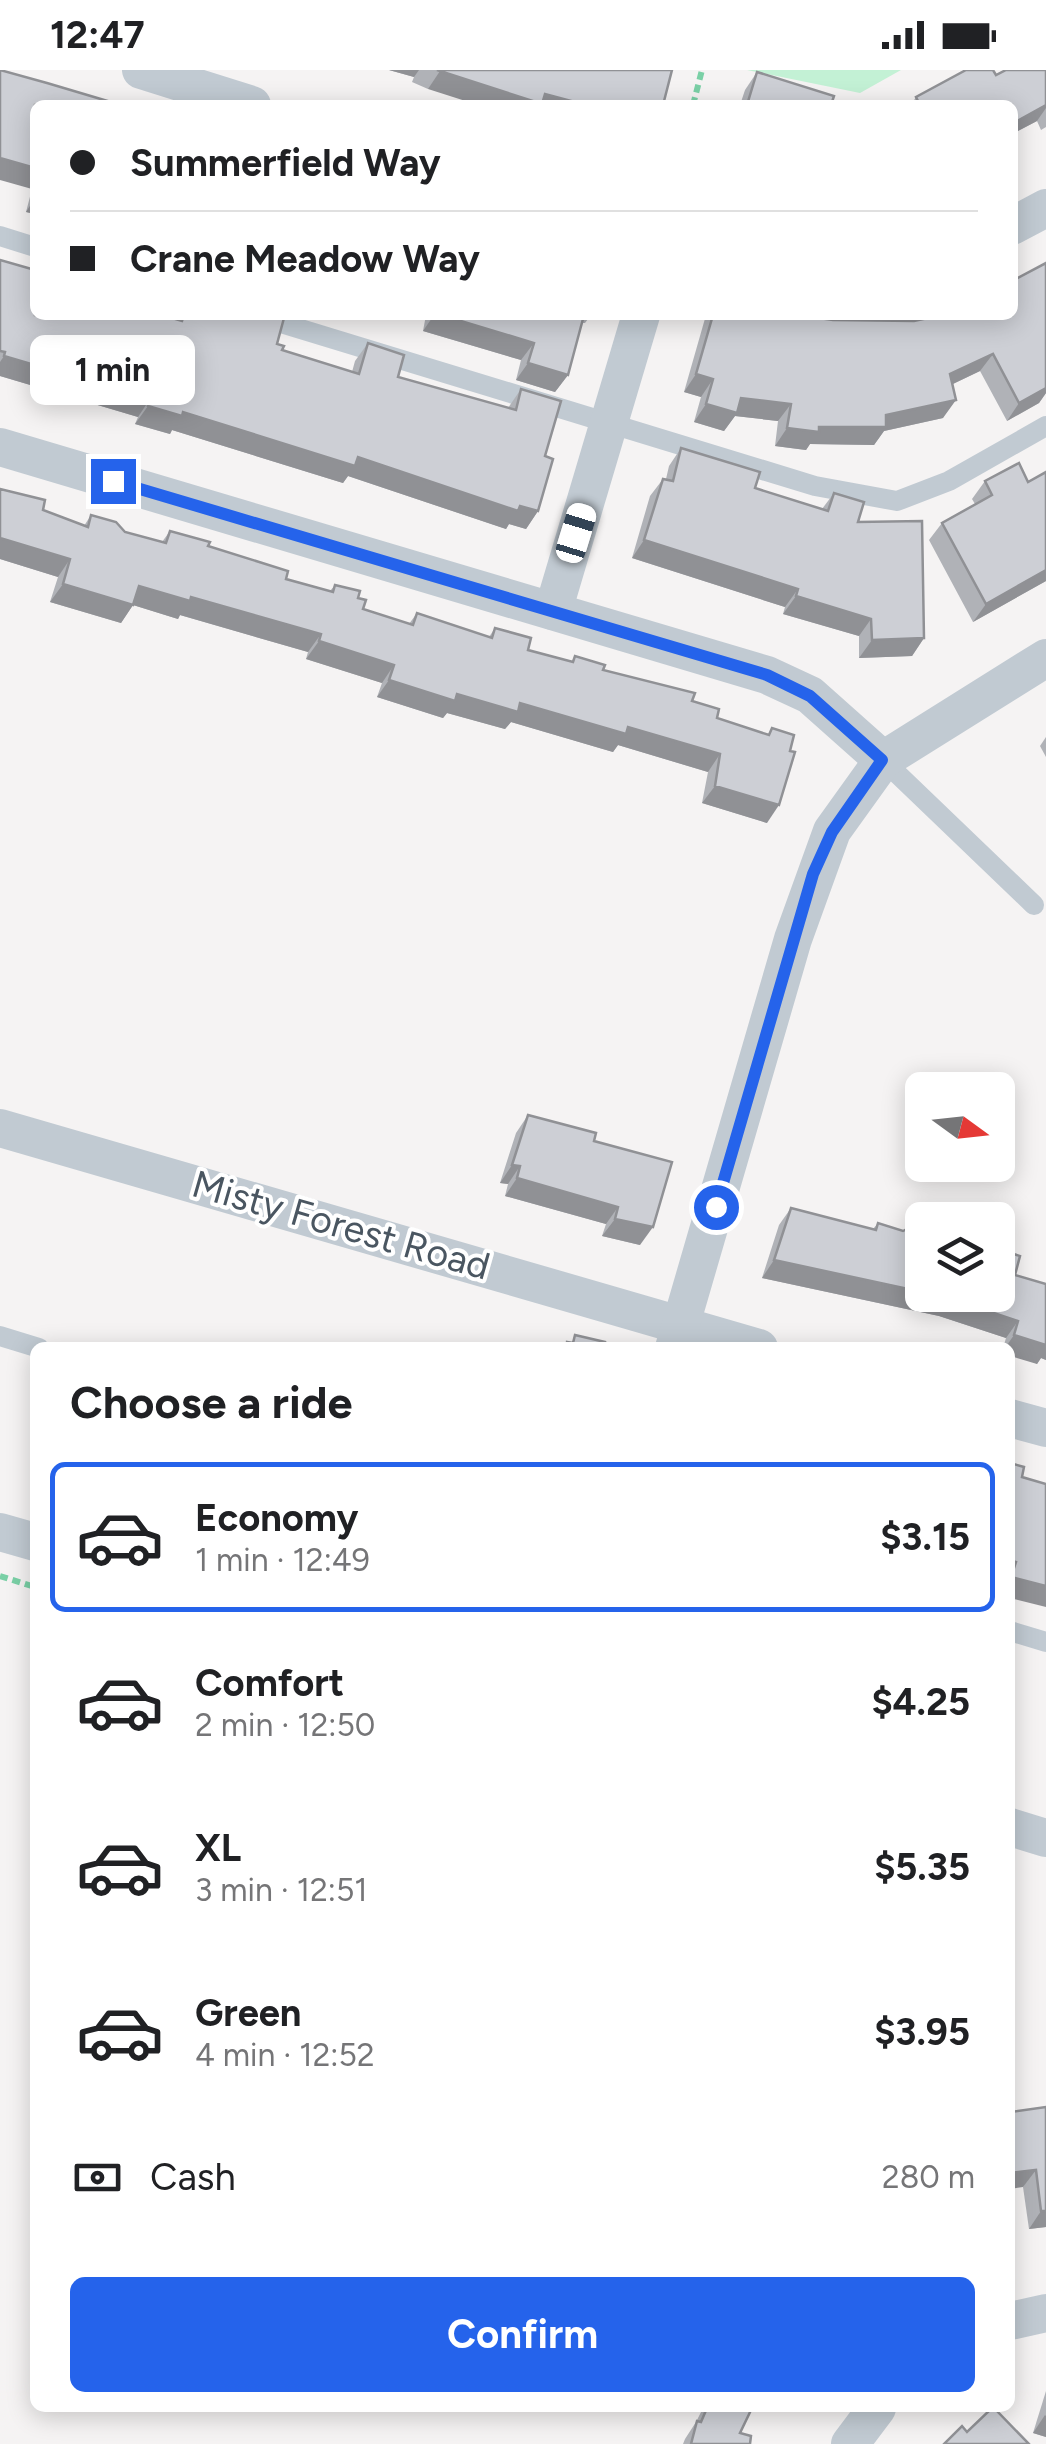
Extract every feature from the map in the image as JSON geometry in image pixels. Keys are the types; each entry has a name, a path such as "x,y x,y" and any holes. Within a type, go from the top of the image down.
{"street":[{"path":"140,70 236,100"},
{"path":"1018,223 1046,208"},
{"path":"552,611 640,320"},
{"path":"0,447 788,684 834,714 882,760"},
{"path":"677,1336 813,874 832,832 882,760 1046,658"},
{"name":"Misty Forest Road","path":"0,1128 677,1336 718,1342"},
{"path":"1015,1419 1046,1428"},
{"path":"0,1532 30,1541"},
{"path":"1015,1829 1046,1838"},
{"path":"1015,2320 1046,2313"},
{"path":"850,2444 874,2412"}],"lane":[{"path":"0,236 30,245"},
{"path":"271,320 816,486 897,501 950,480 1046,426"},
{"path":"882,760 1034,906"},
{"path":"0,1336 30,1345"},
{"path":"1015,1633 1046,1642"}],"path":[{"path":"694,100 702,70"},
{"path":"0,1576 30,1585"}],"green space":[{"path":"747,70 901,70 860,93"}],"building":[{"path":"0,70 104,100 30,100 30,167 0,158"},
{"path":"437,70 672,70 664,100 567,100 545,94 543,100 530,100"},
{"path":"966,70 993,70 996,75 1006,70 1046,70 1046,105 1018,121 1018,100 916,97"},
{"path":"757,72 834,96 833,100 749,100"},
{"path":"0,260 30,269 30,320 283,320 277,344 284,346 282,350 359,374 368,343 404,355 398,377 516,410 521,389 561,401 545,456 553,459 538,511 520,506 518,511 358,457 355,466 183,412 182,416 148,406 150,399 4,356 5,352 0,351"},
{"path":"1046,263 1046,388 1019,403 993,354 950,374 956,400 886,415 886,427 819,427 819,432 787,428 791,404 741,398 737,413 706,404 713,379 696,374 712,320 1018,320 1018,278"},
{"path":"458,320 583,320 568,375 528,363 534,343"},
{"path":"681,448 760,472 755,488 828,511 834,493 864,502 858,522 922,521 924,638 872,640 871,619 796,596 798,589 644,540 663,479 673,481"},
{"path":"1019,463 1028,482 1046,472 1046,570 986,604 942,523 992,495 985,481"},
{"path":"0,489 45,500 43,510 88,527 91,515 116,522 125,532 166,543 170,531 288,571 286,579 333,592 335,585 360,591 358,598 366,600 363,609 413,625 417,613 492,638 495,628 531,638 528,650 573,662 575,656 605,665 603,670 695,693 692,701 719,709 717,718 769,735 772,728 794,735 790,751 795,752 779,805 715,786 720,754 628,727 626,734 520,703 518,712 457,694 455,701 389,680 394,665 319,641 321,634 191,597 190,601 139,586 133,605 63,584 70,559 0,538"},
{"path":"528,1115 596,1133 594,1141 672,1162 653,1227 615,1219 618,1207 517,1178 520,1166 512,1165"},
{"path":"791,1208 876,1230 878,1223 905,1230 905,1288 774,1260"},
{"path":"1015,1275 1046,1284 1046,1345 1014,1335 1018,1321 991,1312 1015,1312"},
{"path":"575,1335 605,1342 573,1342"},
{"path":"1015,1464 1024,1467 1022,1477 1046,1484 1046,1586 1015,1578"},
{"path":"1046,2107 1046,2211 1041,2211 1036,2170 1015,2172 1015,2111"},
{"path":"705,2412 750,2412 740,2433 751,2436 750,2444 691,2444 697,2421 701,2422"},
{"path":"988,2412 998,2412 1029,2444 944,2444 962,2426 967,2432"}],"route":[{"path":"113,481 767,675 810,696 882,760 832,832 813,874 716,1207"}]}
